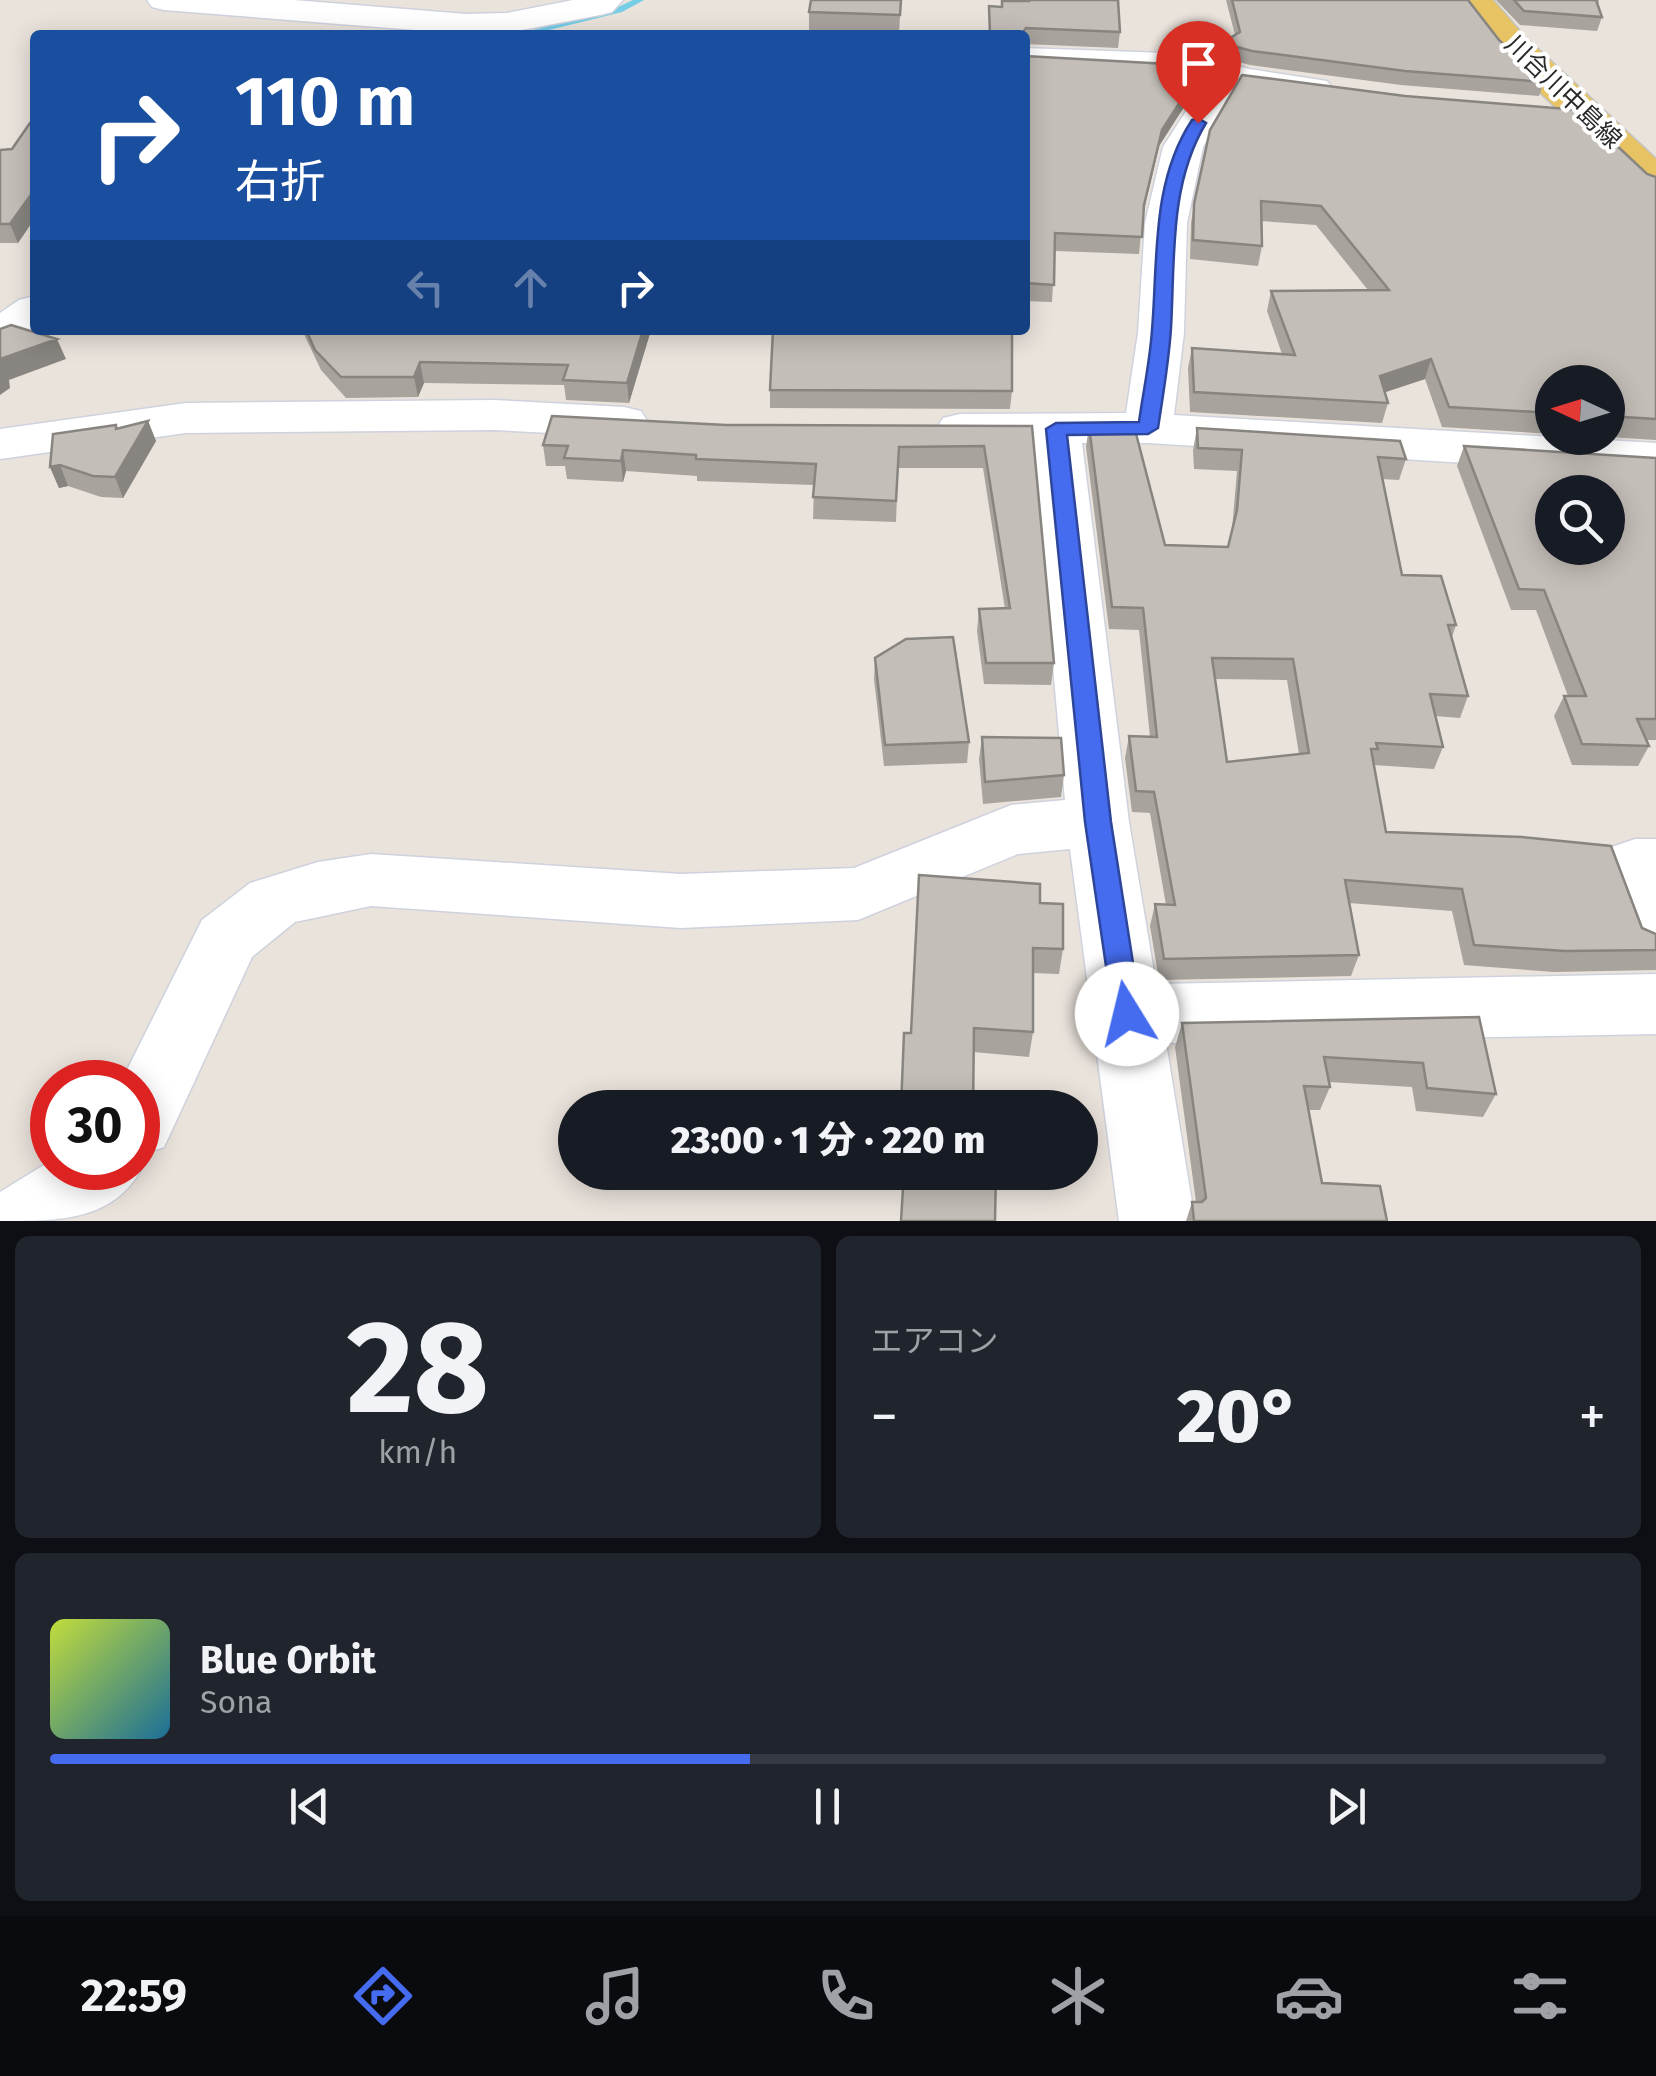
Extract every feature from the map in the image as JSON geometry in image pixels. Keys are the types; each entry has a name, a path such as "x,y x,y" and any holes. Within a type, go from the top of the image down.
{"main road":[{"name":"川合川中島線","path":"1475,0 1511,44 1656,181"}],"street":[{"path":"164,0 478,30"},
{"path":"490,30 507,23 600,5 606,0"},
{"path":"1030,59 1193,65 1343,92"},
{"path":"1148,428 1162,332 1170,204 1183,147 1227,74"},
{"path":"1530,110 1585,115"},
{"path":"0,334 30,313"},
{"path":"0,444 186,418 494,415 669,424"},
{"path":"920,428 1148,428 1656,459"},
{"path":"1056,429 1098,822 1157,1221"},
{"path":"160,1079 226,940 273,902 318,888 371,880 681,901 858,894 1011,830 1098,822"},
{"path":"1656,865 1635,865 1656,929"},
{"path":"1127,1014 1656,1004"},
{"path":"21,1221 70,1190"}],"building":[{"path":"811,0 901,0 900,15 809,12"},
{"path":"1118,0 1120,32 990,30 989,6 1002,7 1002,1"},
{"path":"1232,0 1468,0 1499,40 1544,82 1405,71 1252,51 1222,43 1240,32"},
{"path":"1514,0 1596,0 1602,17 1524,11"},
{"path":"1030,56 1203,66 1162,130 1144,205 1142,237 1055,233 1054,285 1030,283"},
{"path":"1242,75 1405,96 1579,110 1647,174 1656,177 1656,419 1625,417 1625,365 1535,365 1535,412 1449,407 1431,359 1380,376 1388,403 1194,392 1192,348 1295,355 1271,291 1389,290 1321,206 1261,201 1262,246 1193,240 1194,204 1210,130"},
{"path":"30,123 30,196 10,224 0,224 0,150 12,149"},
{"path":"11,325 30,331 30,335 57,339 0,359 0,329"},
{"path":"308,335 641,335 627,383 563,380 568,365 420,362 414,377 341,377 315,350"},
{"path":"773,335 1012,335 1012,391 770,390"},
{"path":"552,416 726,425 1032,426 1054,663 986,663 979,609 1010,608 984,446 899,447 896,501 813,497 816,464 696,459 696,455 623,450 621,461 564,458 568,446 543,445"},
{"path":"148,421 115,477 93,476 60,465 50,467 53,434 116,425 116,429"},
{"path":"1089,426 1134,426 1165,545 1228,547 1237,510 1242,450 1198,448 1197,428 1400,441 1406,459 1378,457 1402,575 1441,576 1456,625 1448,625 1468,696 1430,694 1443,747 1376,743 1378,749 1371,749 1386,832 1522,837 1611,846 1642,928 1656,934 1656,950 1565,951 1474,945 1462,889 1345,880 1359,955 1164,959 1155,904 1175,905 1154,792 1136,791 1129,736 1157,737 1143,608 1112,607","holes":["1212,658 1293,659 1309,753 1227,762"]},
{"path":"1464,446 1535,450 1535,455 1656,458 1656,719 1637,719 1649,746 1582,744 1564,696 1586,696 1544,590 1519,589"},
{"path":"953,637 969,742 885,745 875,658 906,639"},
{"path":"982,737 1061,738 1064,775 985,782"},
{"path":"919,875 1040,884 1040,903 1063,904 1063,949 1033,948 1033,1032 974,1028 973,1090 902,1090 904,1033 911,1033"},
{"path":"1479,1017 1496,1094 1427,1088 1423,1063 1324,1057 1330,1087 1304,1086 1322,1183 1380,1186 1387,1221 1194,1221 1192,1202 1206,1198 1182,1023"},
{"path":"903,1190 996,1190 995,1221 901,1221"}],"waterway":[{"path":"538,30 619,10 640,0"}],"route":[{"path":"1127,1014 1098,822 1056,429 1148,428 1162,332 1166,223 1183,147 1198,123"}]}
